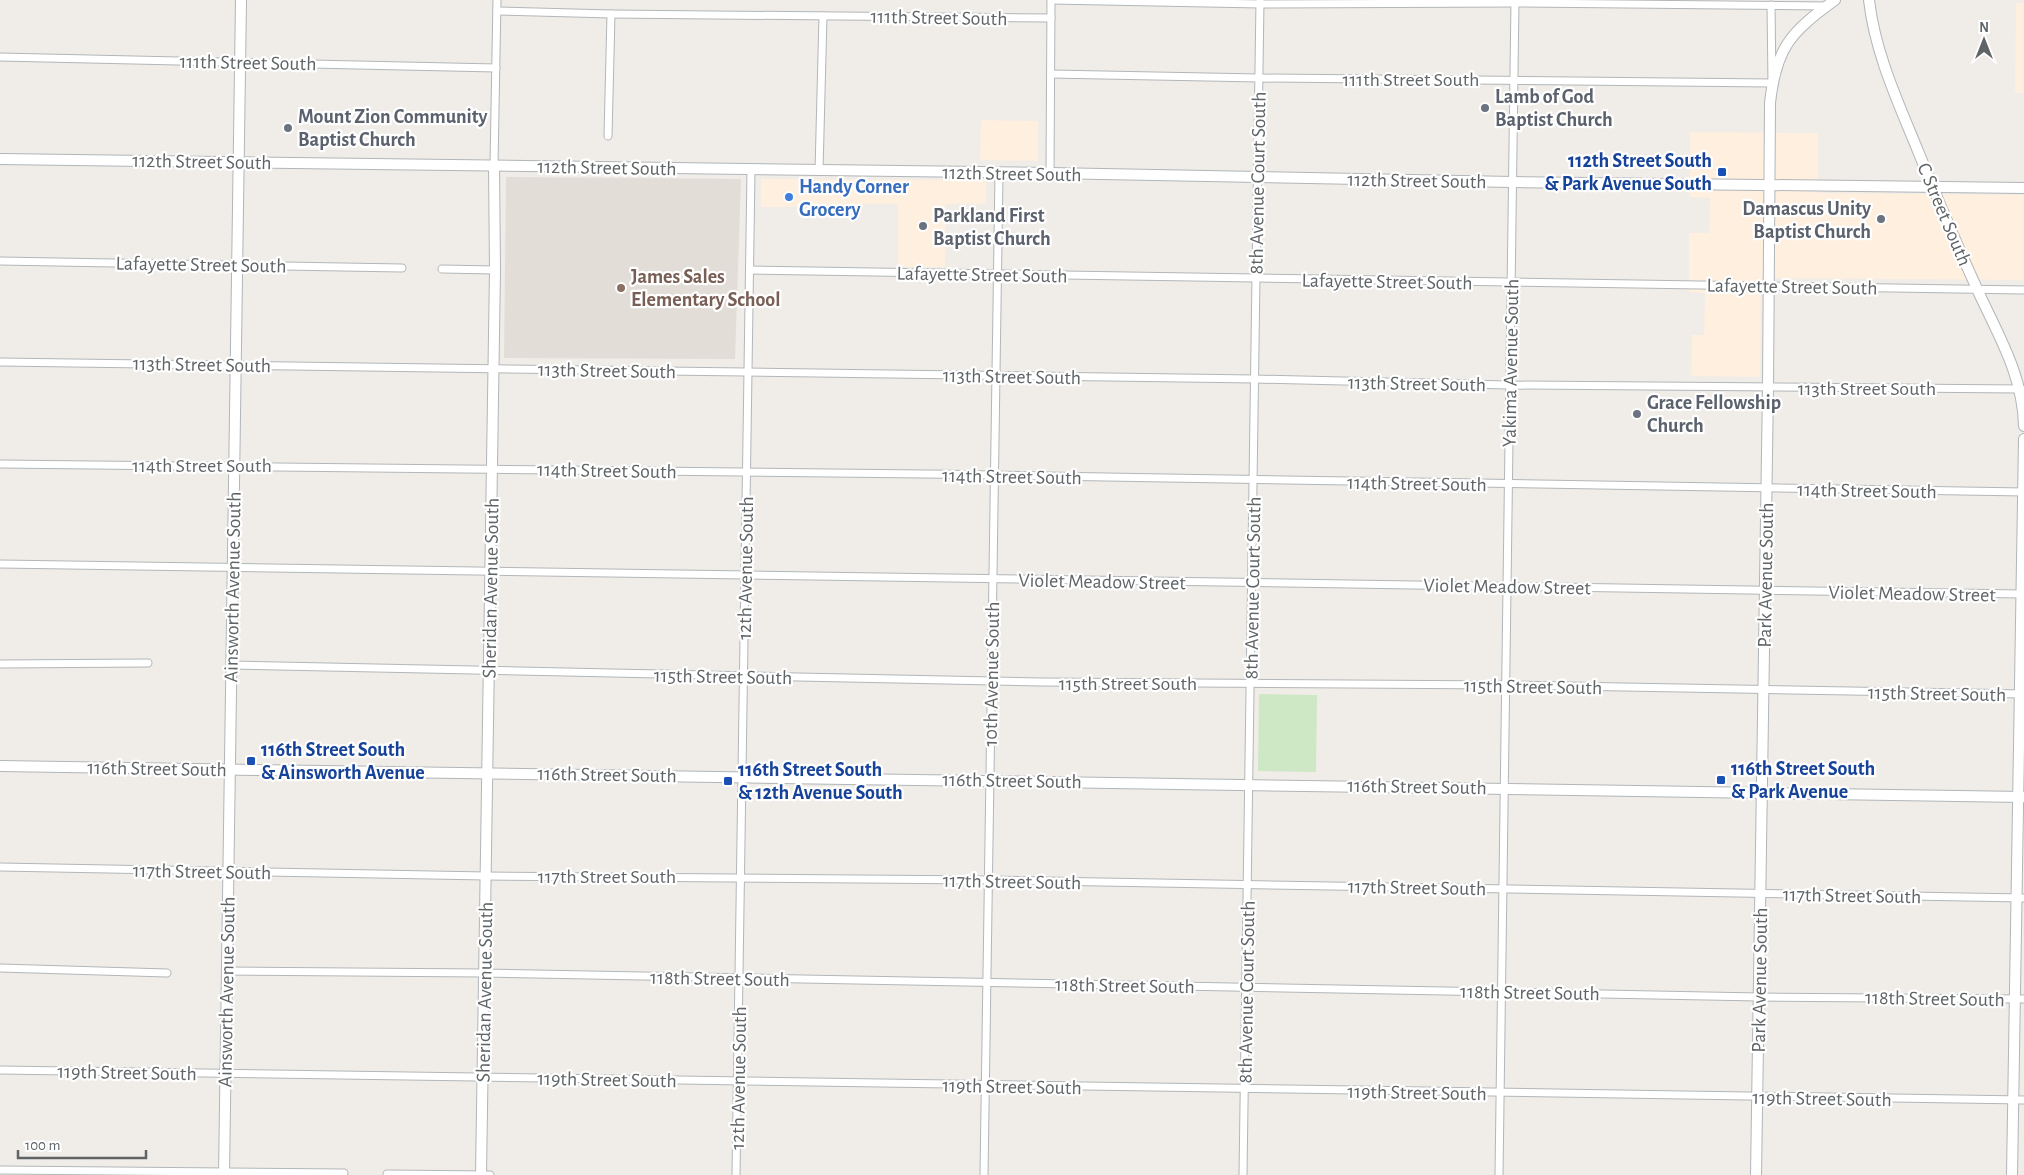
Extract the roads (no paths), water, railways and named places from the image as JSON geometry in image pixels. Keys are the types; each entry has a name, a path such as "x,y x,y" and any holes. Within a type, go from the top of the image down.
{"street":[{"name":"Ainsworth Avenue South","path":"224,1173 241,0"},
{"name":"Sheridan Avenue South","path":"481,1175 494,368 494,165 497,0"},
{"path":"1050,173 1051,0 1260,2 1515,1 1771,5 1831,3"},
{"name":"C Street South","path":"1869,0 1873,28 1882,59 1934,188 2022,389 2024,426"},
{"name":"Yakima Avenue South","path":"1499,1175 1515,1"},
{"name":"8th Avenue Court South","path":"1243,1175 1260,2"},
{"name":"Park Avenue South","path":"1756,1175 1771,185 1770,103 1772,83 1780,55 1787,43 1800,27 1831,3"},
{"path":"1771,5 1772,83"},
{"name":"111th Street South","path":"497,11 611,14 1051,18"},
{"path":"608,136 611,14"},
{"path":"819,171 823,16"},
{"name":"111th Street South","path":"0,57 496,68"},
{"name":"111th Street South","path":"1050,74 1772,83"},
{"name":"112th Street South","path":"0,159 2024,188"},
{"name":"12th Avenue South","path":"736,1175 751,170"},
{"name":"10th Avenue South","path":"984,1175 998,173"},
{"name":"Lafayette Street South","path":"0,261 402,268"},
{"path":"442,269 495,270"},
{"name":"Lafayette Street South","path":"750,270 2024,290"},
{"name":"113th Street South","path":"0,362 748,371 1510,385 2022,389"},
{"path":"2012,1175 2019,1100 2024,439"},
{"name":"114th Street South","path":"0,464 492,468 2024,492"},
{"name":"Violet Meadow Street","path":"0,564 2022,594"},
{"path":"0,664 148,663"},
{"name":"115th Street South","path":"231,665 489,672 991,681 1506,685 1763,691 2022,694"},
{"name":"116th Street South","path":"0,766 2021,796"},
{"name":"117th Street South","path":"0,867 486,876 988,880 2021,898"},
{"path":"0,968 167,972"},
{"name":"118th Street South","path":"227,971 483,973 1758,997 2020,999"},
{"name":"119th Street South","path":"0,1070 2019,1100"},
{"path":"0,1170 344,1173"},
{"path":"388,1174 490,1175"}],"place":[{"name":"Lamb of God Baptist Church","path":"1485,108"},
{"name":"Mount Zion Community Baptist Church","path":"288,128"},
{"name":"112th Street South & Park Avenue South","path":"1722,172"},
{"name":"Handy Corner Grocery","path":"789,197"},
{"name":"Damascus Unity Baptist Church","path":"1881,219"},
{"name":"Parkland First Baptist Church","path":"923,226"},
{"name":"James Sales Elementary School","path":"621,288"},
{"name":"Grace Fellowship Church","path":"1637,414"},
{"name":"116th Street South & Ainsworth Avenue","path":"251,761"},
{"name":"116th Street South & Park Avenue","path":"1721,780"},
{"name":"116th Street South & 12th Avenue South","path":"728,781"}]}
